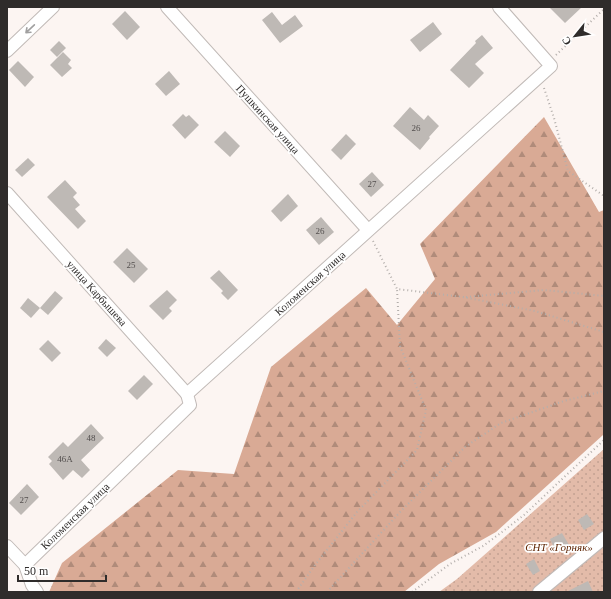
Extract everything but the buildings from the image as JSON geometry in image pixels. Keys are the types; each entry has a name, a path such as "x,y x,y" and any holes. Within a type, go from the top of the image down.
{"street":[{"path":"7,50 53,7"},
{"name":"Пушкинская улица","path":"167,7 368,230"},
{"path":"499,7 548,63"},
{"name":"Коломенская улица","path":"25,565 190,405 187,394 551,66 548,63"},
{"name":"улица Карбышева","path":"7,193 187,394"},
{"path":"539,592 604,538"},
{"path":"7,546 25,565 32,590"}],"path":[{"path":"548,63 604,9"},
{"path":"540,76 554,118 568,171 604,196"},
{"path":"296,592 315,565 357,512 416,450 426,410 400,346 397,289 368,230"},
{"path":"397,289 463,297 535,311 604,332"},
{"path":"463,297 544,290 604,296"},
{"path":"327,592 401,511 465,447 500,423 564,401 604,392"},
{"path":"412,592 450,564 483,546 524,515 604,440"}],"green space":[{"path":"544,117 599,212 604,210 603,435 496,532 439,564 404,592 49,592 62,563 178,470 234,474 271,367 366,288 397,325 435,279 420,244"},
{"name":"СНТ «Горняк»","path":"604,449 604,592 439,592 457,579"}]}
